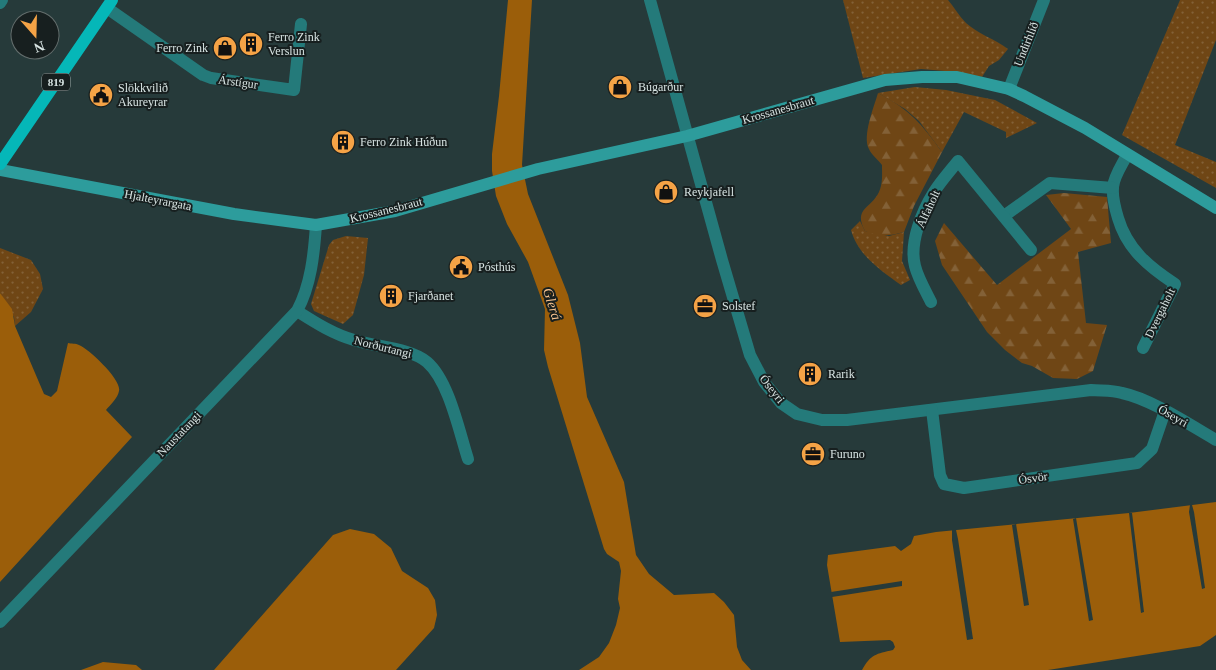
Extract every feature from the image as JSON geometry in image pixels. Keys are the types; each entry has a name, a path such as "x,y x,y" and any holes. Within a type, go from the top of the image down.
{"main road":[{"name":"819","path":"0,164 110,4"}],"street":[{"name":"Óseyri","path":"650,0 750,355 764,382 781,403 797,414 822,420 847,420 1091,390 1124,393 1156,406 1216,440"},
{"name":"Undirhlíð","path":"1008,89 1040,1"},
{"name":"Árstígur","path":"110,4 203,75 211,78 294,90 300,24"},
{"name":"Krossanesbraut","path":"316,225 395,211 538,169 687,136 885,80 922,76 957,78 1008,89 1085,128 1216,208"},
{"name":"Dvergaholt","path":"1127,155 1113,188 1115,210 1119,224 1131,247 1151,267 1175,284 1143,348"},
{"name":"Álfaholt","path":"931,302 915,266 913,253 916,234 934,192 958,161 1032,250"},
{"name":"Hjalteyrargata","path":"0,170 234,214 316,225"},
{"path":"1004,216 1050,182 1113,188"},
{"name":"Naustatangi","path":"0,622 297,311 304,295 313,260 316,225"},
{"name":"Norðurtangi","path":"297,311 328,330 374,346 412,352 427,362 446,389 468,459"},
{"name":"Ósvör","path":"932,410 940,475 944,484 964,488 1137,463 1152,449 1165,411"}],"green space":[{"path":"843,0 948,0 963,20 971,27 1008,49 999,60 989,66 982,77 957,72 921,69 863,78"},
{"path":"1180,0 1216,0 1216,40 1175,145 1216,162 1216,188 1122,135"},
{"path":"915,87 946,90 995,100 1037,123 1006,138 1006,132 964,112 942,152 919,121 905,109 878,93"},
{"path":"878,93 907,111 928,133 942,152 914,206 904,232 889,235 865,231 861,218 864,209 876,198 882,182 882,165 870,151 867,143 869,121"},
{"path":"1064,193 1107,197 1111,243 1078,252 1086,323 1107,325 1093,371 1077,379 1053,378 1032,366 1022,363 1005,350 987,332 942,265 935,241 944,223 997,285 1071,229 1046,195"},
{"path":"860,221 865,231 889,236 904,232 902,261 910,280 901,285 878,268 864,254 854,239 851,230"},
{"path":"346,236 368,238 364,275 353,315 343,324 314,311 311,304 329,245 333,240"},
{"path":"0,248 31,260 40,274 43,289 31,312 15,326 14,317 0,293"}],"water":[{"name":"Glerá","path":"508,0 532,0 522,165 528,194 568,295 580,343 587,397 624,482 636,555 649,574 674,595 714,593 724,602 734,615 737,647 742,660 751,670 579,670 599,657 609,643 620,608 618,599 621,571 619,562 607,554 604,549 548,367 544,350 545,309 528,262 507,224 496,196 492,171 492,154"},
{"path":"0,293 12,309 15,326 44,394 51,397 57,391 68,343 78,344 97,358 119,386 116,399 106,410 132,437 0,582"},
{"path":"1216,502 1216,635 1200,646 1048,670 862,670 874,656 893,650 895,647 893,642 890,640 840,642 827,565 828,555 895,546 901,551 911,544 914,536 936,532 1129,513"},
{"path":"350,529 374,534 391,548 402,571 428,588 435,600 437,615 434,628 396,670 214,670 333,535"},
{"path":"103,662 136,665 142,670 81,670"}],"pier":[{"path":"1190,505 1192,505 1194,512 1205,588 1202,589 1189,512"},
{"path":"1129,513 1132,513 1144,612 1141,613"},
{"path":"1076,518 1093,620 1089,621 1073,519"},
{"path":"1016,524 1029,605 1024,606 1012,525"},
{"path":"952,530 956,530 958,539 973,639 967,640 952,540"},
{"path":"902,581 902,586 832,597 831,592"}],"place":[{"name":"Ferro Zink Verslun","path":"251,44"},
{"name":"Ferro Zink","path":"225,48"},
{"name":"Búgarður","path":"620,87"},
{"name":"Slökkvilið Akureyrar","path":"101,95"},
{"name":"Ferro Zink Húðun","path":"343,142"},
{"name":"Reykjafell","path":"666,192"},
{"name":"Pósthús","path":"461,267"},
{"name":"Fjarðanet","path":"391,296"},
{"name":"Solstef","path":"705,306"},
{"name":"Rarik","path":"810,374"},
{"name":"Furuno","path":"813,454"}]}
